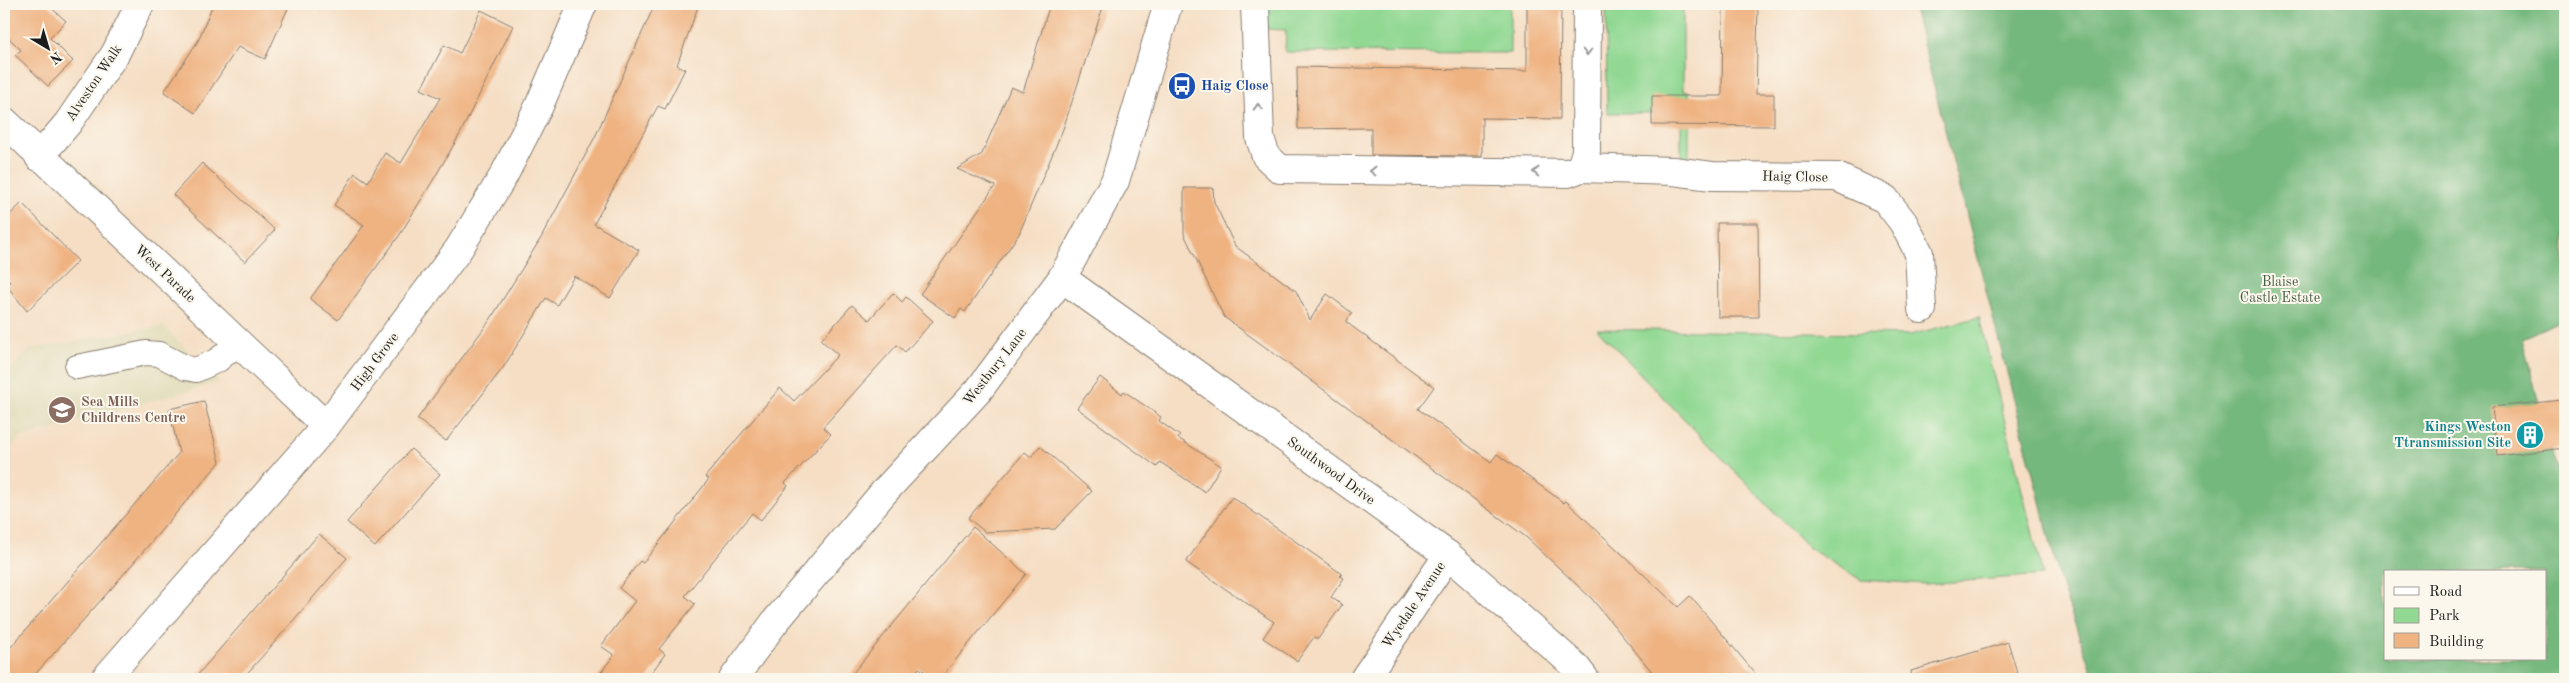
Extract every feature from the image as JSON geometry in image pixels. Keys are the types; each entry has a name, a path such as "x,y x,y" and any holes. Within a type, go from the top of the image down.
{"street":[{"name":"Alveston Walk","path":"39,157 68,123 115,54 140,4"},
{"name":"High Grove","path":"105,679 326,426 458,250 504,175 539,106 583,4"},
{"name":"Westbury Lane","path":"733,679 774,623 884,492 978,391 1062,278 1115,182 1168,4"},
{"name":"Haig Close","path":"1255,4 1260,138 1266,156 1280,169 1568,173 1581,168 1673,171 1712,176 1837,177 1885,200 1903,222 1919,253 1922,309"},
{"path":"1581,168 1586,151 1587,4"},
{"name":"West Parade","path":"4,121 39,157 326,426"},
{"name":"Southwood Drive","path":"1062,278 1448,555 1575,666 1585,679"},
{"name":"Wyedale Avenue","path":"1364,679 1448,555"}],"lane":[{"path":"77,367 146,352 159,354 186,368 196,370 218,360 238,343"}],"shaded area":[{"name":"Sea Mills Childrens Centre","path":"163,326 220,382 20,438 4,456 4,376 30,349"}],"green space":[{"path":"1267,4 1510,4 1510,53 1285,52 1286,30 1267,29"},
{"path":"1606,4 1683,4 1683,91 1689,92 1689,166 1681,166 1681,113 1607,113"},
{"name":"Blaise Castle Estate","path":"1913,4 2565,4 2565,318 2522,339 2565,501 2565,679 2094,679 2061,584"},
{"path":"1979,317 2043,575 1926,584 1861,580 1809,548 1597,329 1910,335"}],"building":[{"path":"4,4 47,4 66,21 50,38 73,61 48,86 15,55 21,50 4,33"},
{"path":"213,4 290,4 265,59 238,47 195,113 164,92 198,41"},
{"path":"655,4 699,4 677,65 685,69 665,109 658,106 594,224 639,250 610,298 574,276 557,305 546,298 503,368 446,441 417,419 490,320 541,238 595,137"},
{"path":"1050,4 1104,4 1063,129 1019,234 965,312 961,309 955,318 920,294 995,186 957,169 982,154 1011,87 1023,92"},
{"path":"1527,4 1561,4 1560,119 1482,118 1482,156 1371,155 1371,128 1298,129 1297,67 1527,71"},
{"path":"1723,4 1758,4 1756,94 1774,94 1774,126 1652,125 1652,96 1722,96"},
{"path":"481,10 513,26 460,134 435,177 399,236 338,320 310,299 364,225 334,205 355,173 368,182 385,153 401,163 440,98 421,89 444,45 460,53"},
{"path":"202,163 275,230 245,262 173,195"},
{"path":"1184,188 1213,188 1214,202 1235,246 1296,291 1310,320 1327,294 1352,313 1346,322 1434,387 1418,409 1491,462 1497,454 1564,503 1566,501 1678,607 1690,596 1760,679 1658,679 1592,599 1526,537 1224,317 1184,234"},
{"path":"22,203 78,261 27,311 6,285 10,282 4,274 4,220"},
{"path":"1717,223 1758,223 1759,317 1718,317"},
{"path":"893,293 902,302 906,297 933,321 905,352 897,345 823,427 831,434 785,483 788,486 761,520 752,513 716,557 685,596 695,604 659,649 665,654 647,679 596,679 614,655 601,646 635,601 619,588 640,561 643,563 709,479 705,477 780,388 794,401 838,355 821,340 852,305 869,320"},
{"path":"1100,377 1122,394 1124,391 1161,417 1159,421 1180,436 1178,438 1221,466 1205,492 1160,462 1157,467 1077,408"},
{"name":"Kings Weston Ttransmission Site","path":"2563,400 2565,448 2497,456 2492,407"},
{"path":"204,401 220,462 31,679 4,679 4,655 179,453 169,409"},
{"path":"1040,446 1092,491 1055,529 985,532 968,518 1025,452 1031,457"},
{"path":"411,449 440,474 375,547 347,522"},
{"path":"1232,497 1342,574 1340,576 1344,578 1331,597 1342,605 1318,639 1314,637 1297,661 1263,638 1274,622 1186,562"},
{"path":"973,527 1026,574 940,679 936,679 919,668 911,679 848,679"},
{"path":"319,534 347,558 267,651 242,679 194,679"},
{"path":"2008,642 2019,679 1912,679 1911,671"}],"place":[{"name":"Haig Close","path":"1182,86"},
{"name":"Sea Mills Childrens Centre","path":"62,410"},
{"name":"Kings Weston Ttransmission Site","path":"2530,435"}]}
